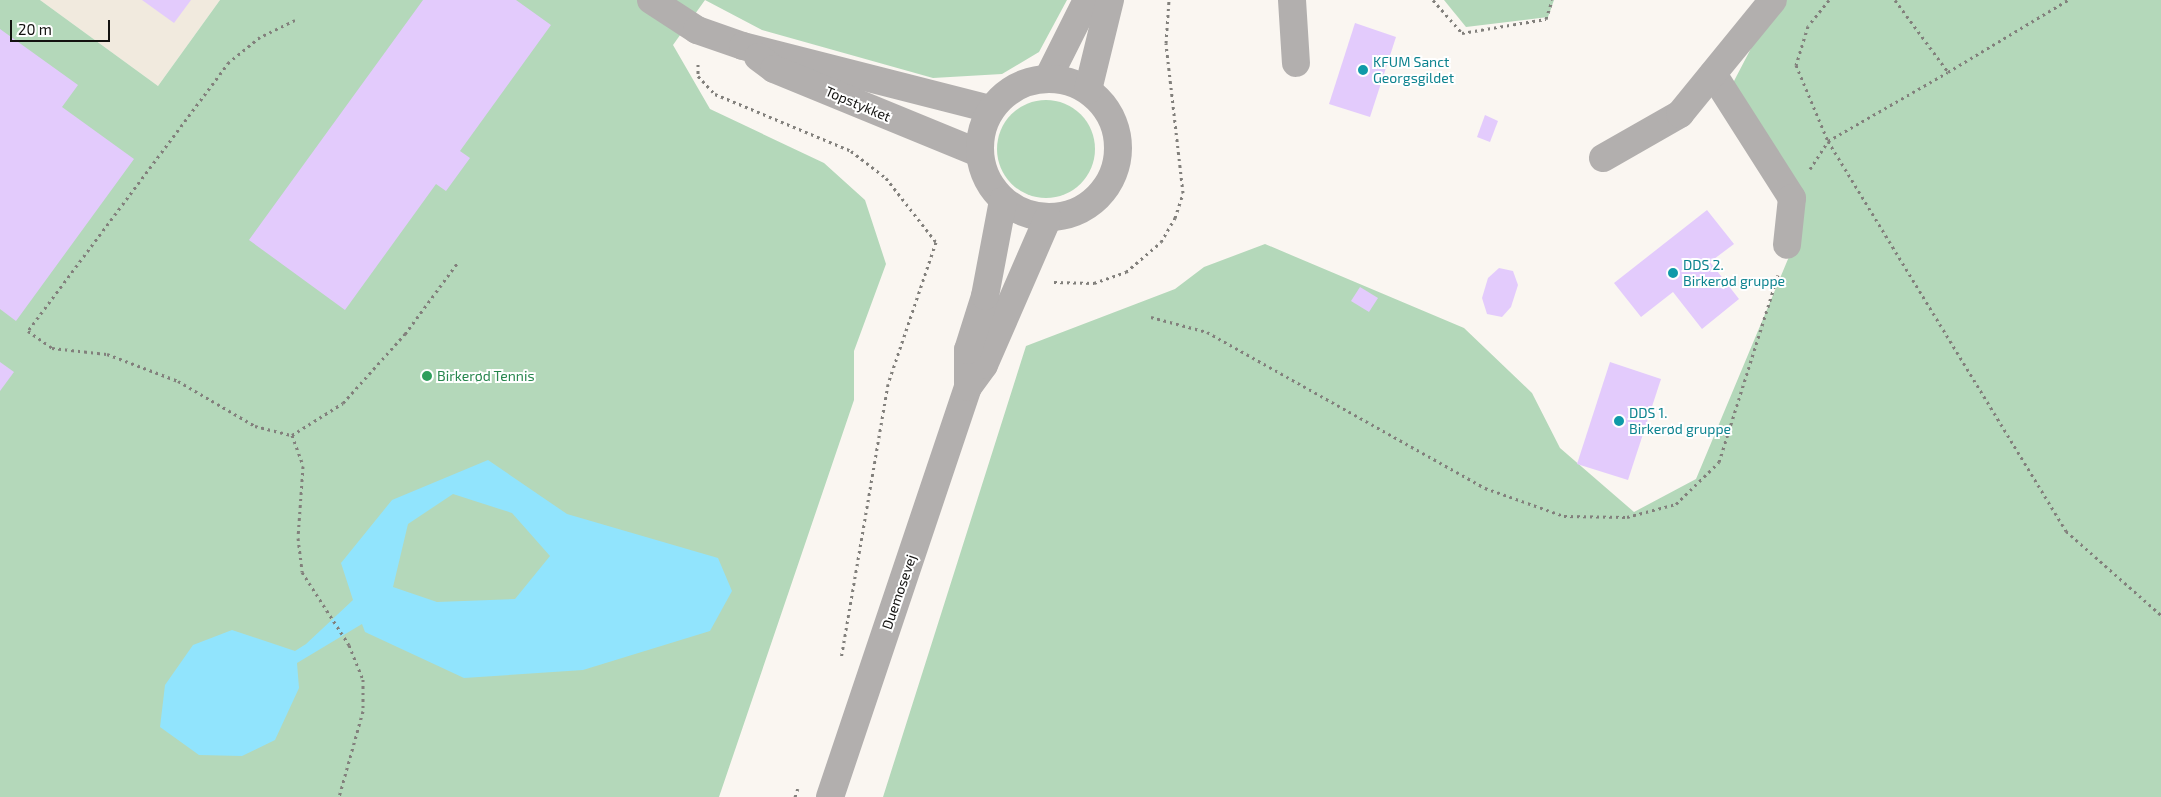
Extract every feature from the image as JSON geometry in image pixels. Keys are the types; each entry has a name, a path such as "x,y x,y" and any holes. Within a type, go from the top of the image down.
{"street":[{"name":"Topstykket","path":"651,0 697,30 743,46 991,109"},
{"path":"1048,78 1086,0"},
{"path":"1088,90 1110,0"},
{"path":"1292,0 1296,63"},
{"path":"1603,158 1680,114 1773,0"},
{"name":"Topstykket","path":"743,46 774,69 979,153"},
{"path":"1713,74 1792,198 1787,245"},
{"path":"1048,78 1088,90 1106,108 1117,131 1119,156 1111,181 1095,200 1073,214 1048,218 1024,214 1003,201 986,180 979,153 981,130 991,109 1026,82 1048,78"},
{"name":"Duemosevej","path":"968,387 968,350 985,296 1003,201"},
{"name":"Duemosevej","path":"830,797 968,387 984,365 1048,218"}],"path":[{"path":"1054,282 1094,283 1126,272 1161,242 1175,218 1183,193 1166,43 1169,0"},
{"path":"1433,0 1462,33 1546,19 1552,0"},
{"path":"1829,0 1808,26 1796,65 1828,141 2066,530 2161,615"},
{"path":"1895,0 1948,72"},
{"path":"1792,198 1828,141 2068,0"},
{"path":"294,20 260,37 229,62 28,330 52,348 107,354 178,381 255,426 292,435 343,403 405,334 458,262"},
{"path":"697,30 698,76 715,94 851,151 886,178 936,242 888,384 839,670"},
{"path":"1151,317 1206,332 1485,488 1564,516 1627,517 1676,504 1719,462 1787,245"},
{"path":"292,435 303,466 298,538 302,572 348,645 363,679 363,711 339,797"},
{"path":"795,797 801,779"}],"shaded area":[{"path":"40,0 220,0 158,86"}],"green space":[{"name":"Birkerød Tennis","path":"0,0 40,0 158,86 220,0 705,0 673,45 710,109 824,163 865,200 886,264 854,351 854,400 719,797 0,797"},
{"path":"705,0 1067,0 1039,52 1002,74 933,78 762,30"},
{"path":"1444,0 1554,0 1548,17 1466,27"},
{"path":"1781,0 2161,0 2161,797 883,797 1026,346 1175,289 1204,267 1265,244 1464,328 1532,393 1560,448 1634,512 1696,479 1801,228 1723,102 1769,14"},
{"path":"1046,100 1065,104 1081,114 1091,130 1095,149 1091,168 1081,184 1065,194 1046,198 1027,194 1011,184 1001,168 997,149 1001,130 1011,114 1027,104"}],"water":[{"path":"488,460 567,514 718,558 732,591 710,631 583,670 464,678 365,632 362,624 297,663 299,688 275,740 242,756 199,755 160,727 165,685 193,645 232,630 295,651 306,644 353,600 341,563 392,500","holes":["453,494 512,513 550,556 515,599 437,602 393,587 408,524"]}],"building":[{"path":"142,0 191,0 174,23"},
{"path":"423,0 516,0 551,25 460,151 470,158 446,191 436,184 345,310 249,240"},
{"name":"KFUM Sanct Georgsgildet","path":"1355,23 1396,37 1370,117 1329,104"},
{"path":"0,29 78,85 62,107 134,159 16,321 0,309"},
{"path":"1485,115 1498,121 1490,142 1477,137"},
{"name":"DDS 2. Birkerød gruppe","path":"1707,210 1734,244 1710,262 1739,299 1702,329 1673,292 1641,317 1614,283"},
{"path":"1499,268 1513,271 1518,285 1511,307 1502,317 1487,314 1482,298 1488,278"},
{"path":"1360,287 1378,298 1369,312 1351,301"},
{"path":"0,362 14,372 0,391"},
{"name":"DDS 1. Birkerød gruppe","path":"1610,362 1661,379 1628,480 1577,464"}],"place":[{"name":"KFUM Sanct Georgsgildet","path":"1363,70"},
{"name":"DDS 2. Birkerød gruppe","path":"1673,273"},
{"name":"Birkerød Tennis","path":"427,376"},
{"name":"DDS 1. Birkerød gruppe","path":"1619,421"}]}
